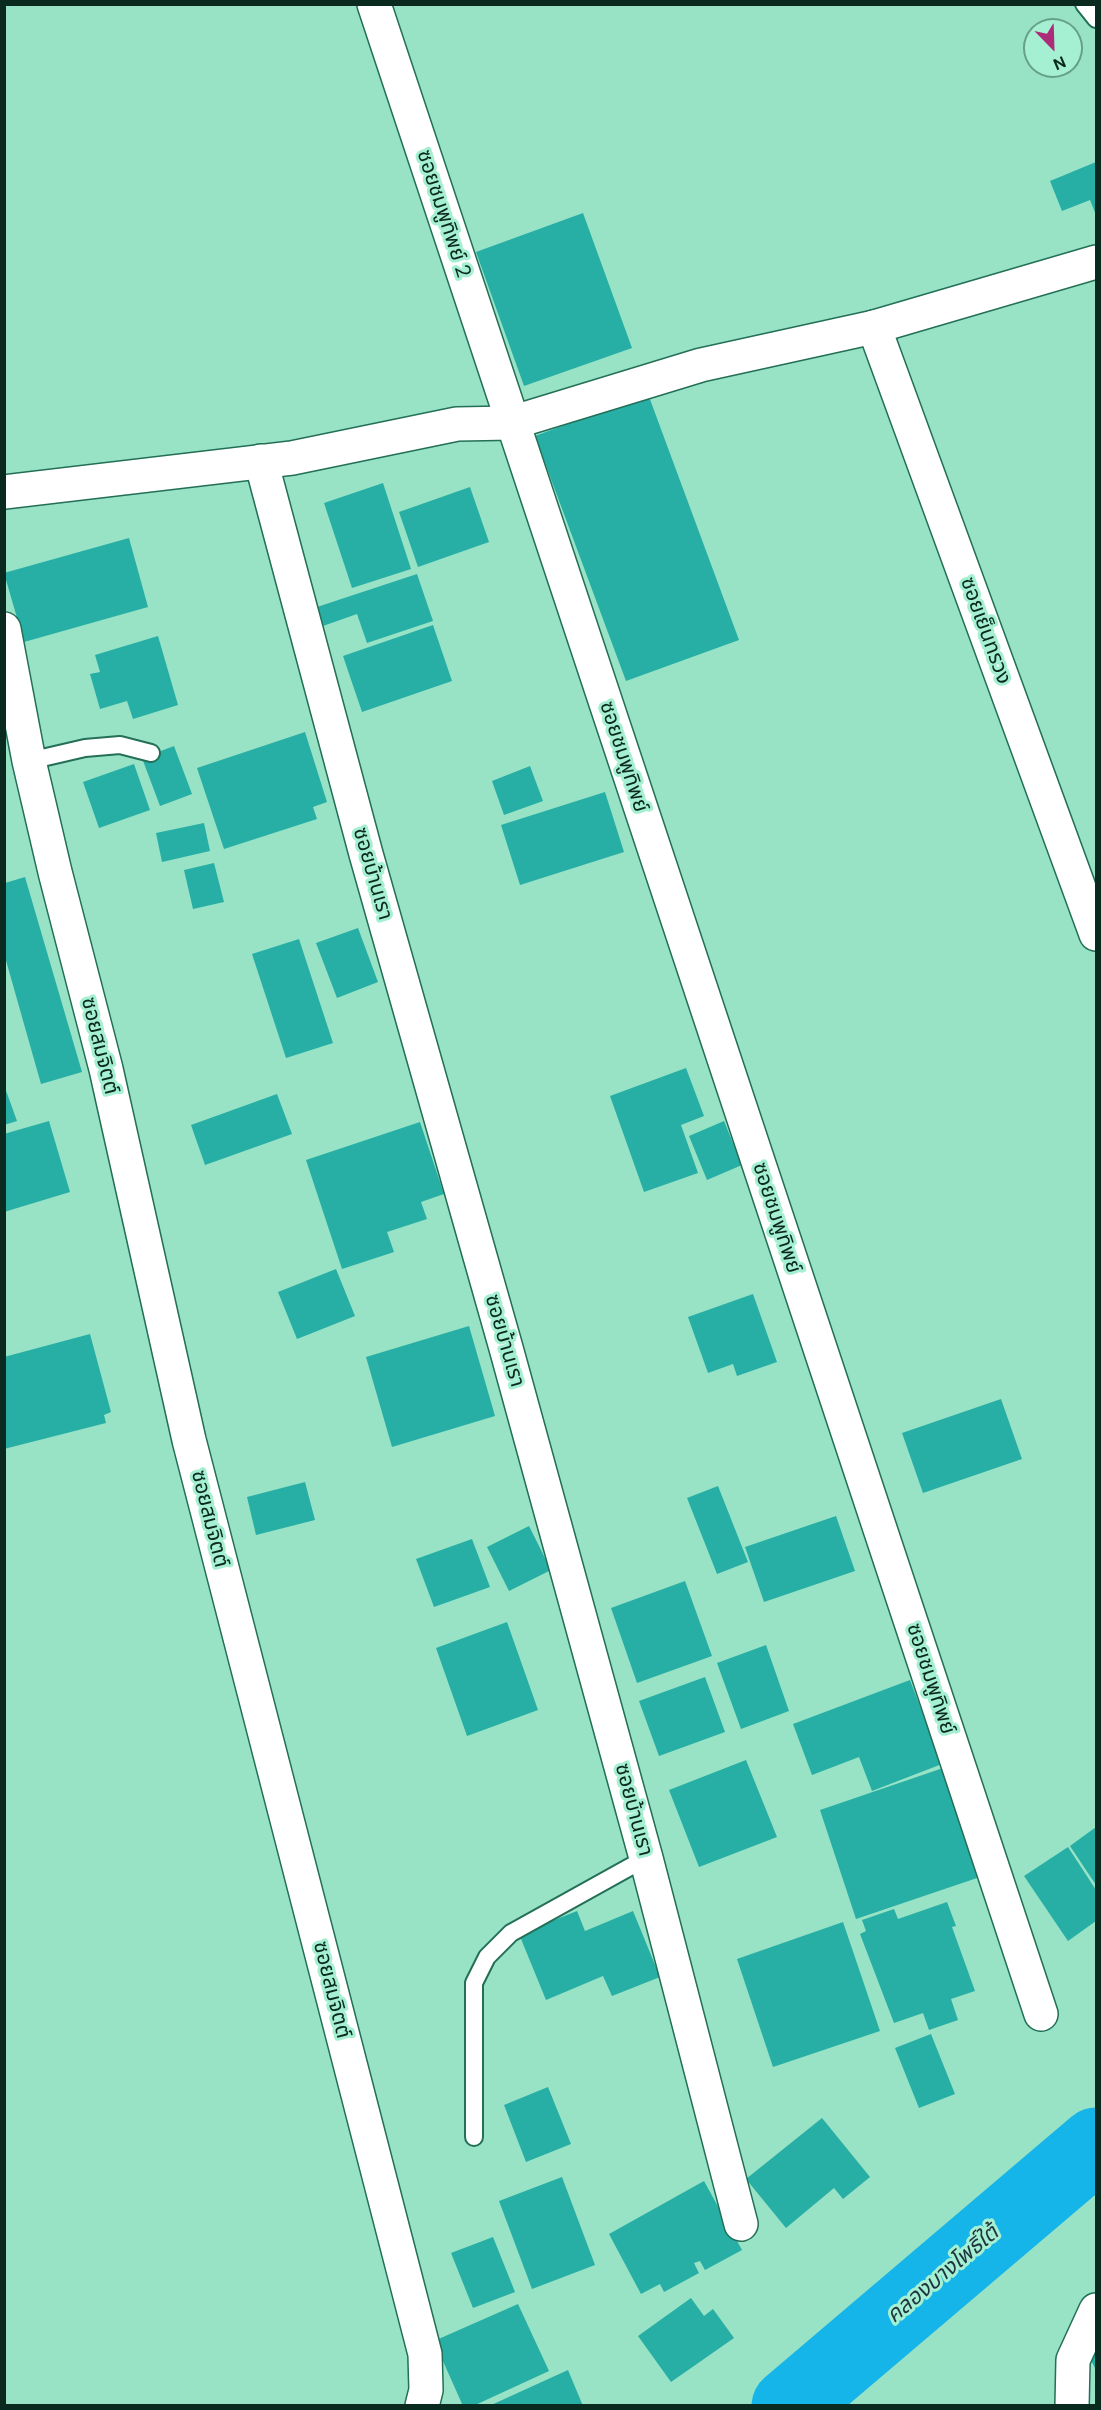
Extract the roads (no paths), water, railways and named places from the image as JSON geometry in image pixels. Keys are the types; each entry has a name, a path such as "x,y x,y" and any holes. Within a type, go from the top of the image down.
{"street":[{"name":"ซอยชมพูทิพย์ 2","path":"374,4 511,423"},
{"path":"4,492 292,458 457,424 511,423 701,365 874,327 1096,262"},
{"name":"ซอยเย็นทรวง","path":"874,327 1096,934"},
{"name":"ซอยชมพูทิพย์","path":"511,423 1041,2014"},
{"name":"ซอยบ้านเรา","path":"261,461 366,854 506,1348 646,1858 741,2224"},
{"name":"ซอยสมจิตต์","path":"4,629 29,761 106,1069 189,1440 425,2354 426,2390 422,2406"},
{"path":"1072,2406 1073,2360 1096,2310"}],"lane":[{"path":"1084,4 1096,19"},
{"path":"29,761 85,748 120,745 151,753"},
{"path":"474,2137 474,1983 487,1957 511,1933 646,1858"}],"waterway":[{"name":"คลองบางโพธิ์ใต้","path":"789,2406 1096,2145"}]}
